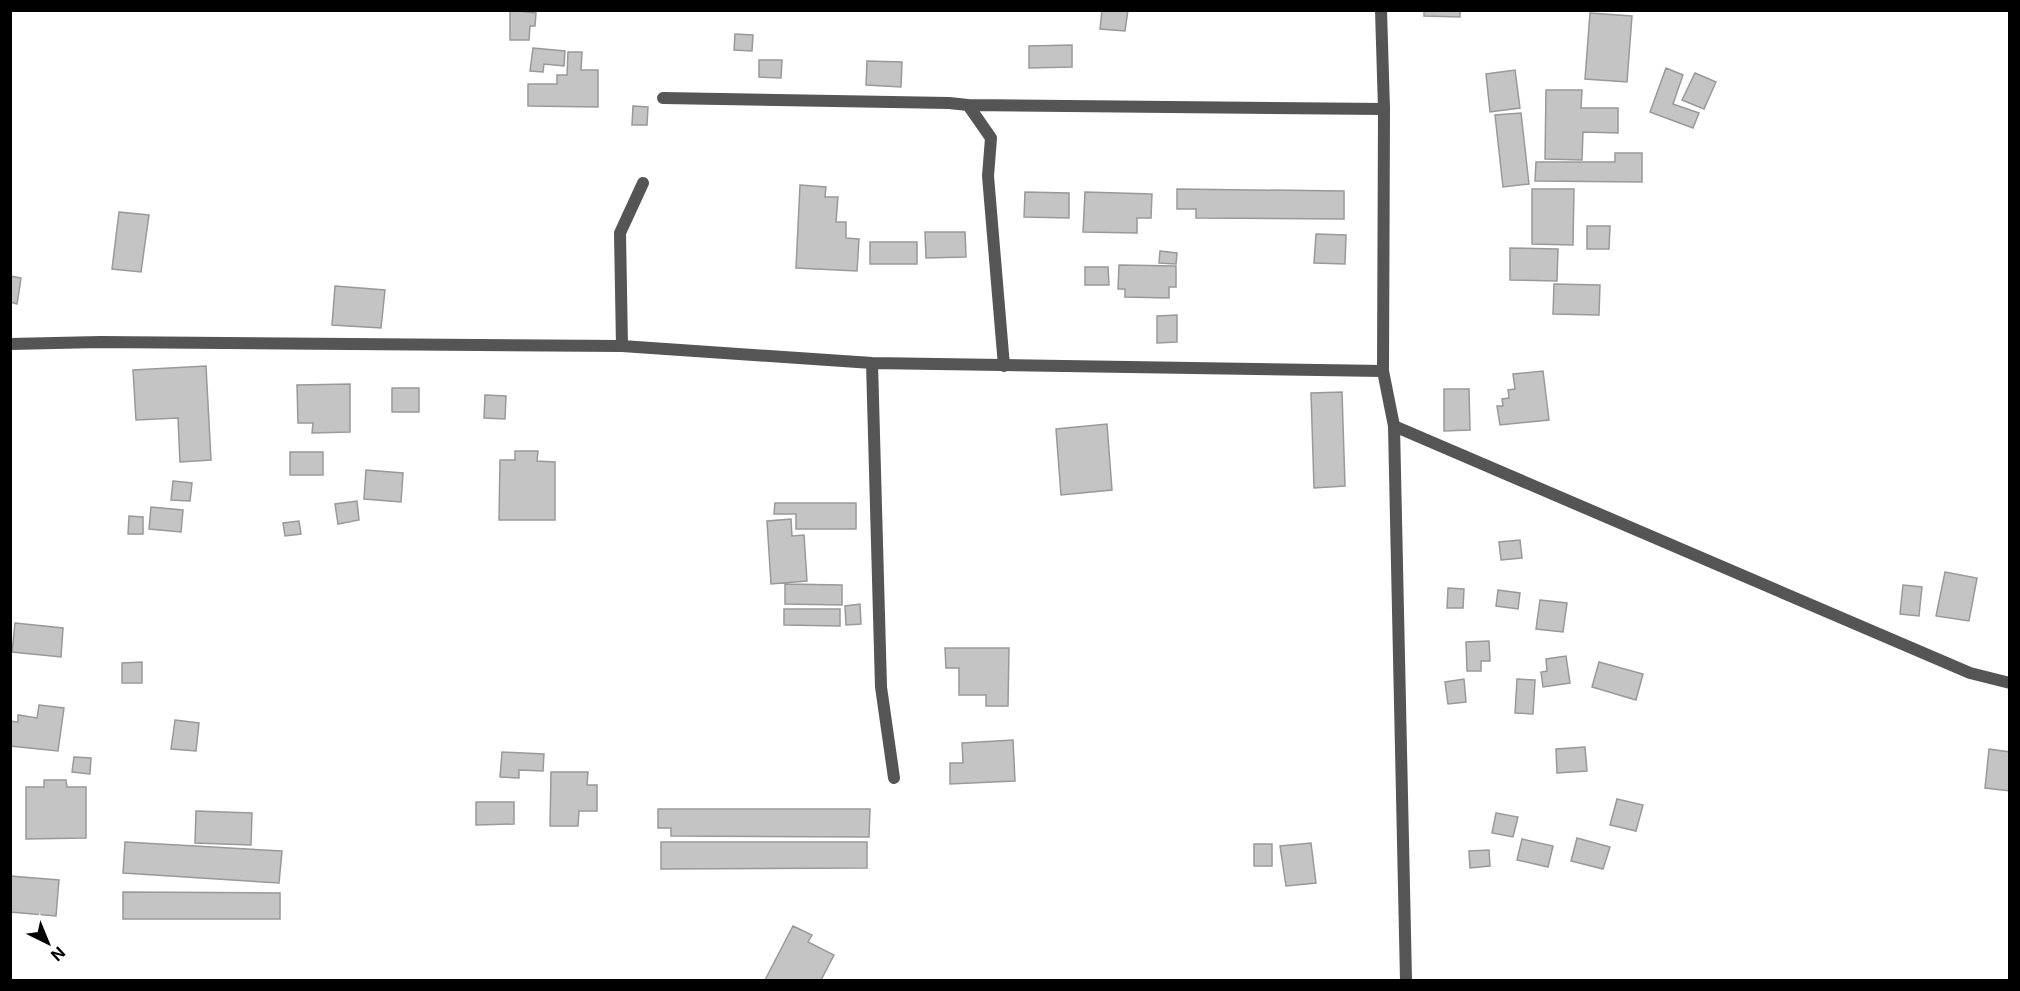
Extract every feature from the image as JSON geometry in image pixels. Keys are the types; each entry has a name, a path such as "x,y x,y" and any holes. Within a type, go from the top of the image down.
{"street":[{"path":"1381,10 1384,109 1383,371 1394,426 1406,981"},
{"path":"663,98 968,105 1384,109"},
{"path":"968,105 991,138 988,176 1004,366"},
{"path":"622,346 620,233 643,183"},
{"path":"10,344 100,342 622,346 872,363 1383,371"},
{"path":"872,363 881,687 894,778"},
{"path":"1394,426 1970,673 2010,683"}],"building":[{"path":"510,10 536,13 535,26 530,26 529,40 510,40"},
{"path":"1102,10 1128,10 1125,31 1100,29"},
{"path":"1424,10 1460,10 1460,17 1424,16"},
{"path":"1590,13 1632,16 1627,82 1585,79"},
{"path":"735,34 753,35 752,51 734,50"},
{"path":"1072,45 1072,67 1029,68 1029,46"},
{"path":"533,48 565,51 564,66 544,64 543,72 530,71"},
{"path":"568,52 582,52 581,70 598,70 598,107 528,106 528,84 557,84 557,75 567,75"},
{"path":"759,60 782,60 781,78 759,77"},
{"path":"867,61 902,62 901,87 866,85"},
{"path":"1666,68 1683,75 1673,104 1699,113 1693,128 1650,112"},
{"path":"1515,70 1520,108 1490,112 1486,74"},
{"path":"1695,73 1716,82 1704,109 1682,100"},
{"path":"1546,90 1582,90 1581,108 1618,108 1618,133 1583,132 1582,160 1545,159"},
{"path":"633,106 648,107 647,125 632,125"},
{"path":"1521,113 1529,184 1503,187 1495,115"},
{"path":"1615,153 1642,153 1642,182 1535,181 1536,162 1615,162"},
{"path":"800,185 826,187 825,197 838,197 836,222 846,222 846,238 859,239 857,271 796,268"},
{"path":"1177,189 1344,191 1344,219 1196,218 1196,209 1177,209"},
{"path":"1532,189 1574,189 1573,245 1532,244"},
{"path":"1025,192 1069,193 1069,218 1024,217"},
{"path":"1085,192 1152,194 1151,218 1137,218 1137,233 1083,232"},
{"path":"119,212 149,215 141,272 112,269"},
{"path":"1587,226 1610,226 1609,249 1587,249"},
{"path":"925,232 965,232 966,257 926,258"},
{"path":"1316,234 1346,235 1345,264 1314,263"},
{"path":"870,242 917,242 917,264 870,264"},
{"path":"1510,248 1558,249 1557,281 1510,280"},
{"path":"1160,251 1177,253 1176,264 1159,263"},
{"path":"1119,265 1176,266 1176,287 1169,287 1169,298 1125,297 1125,289 1118,289"},
{"path":"1085,267 1108,267 1109,285 1085,285"},
{"path":"10,276 21,278 17,304 10,302"},
{"path":"1554,284 1600,285 1599,315 1553,314"},
{"path":"335,286 385,290 381,328 332,325"},
{"path":"1177,315 1177,342 1157,343 1157,316"},
{"path":"206,366 211,460 180,462 178,418 136,420 133,370"},
{"path":"1543,371 1549,420 1500,425 1497,406 1503,406 1502,399 1509,398 1508,390 1515,389 1513,374"},
{"path":"350,384 350,432 312,433 313,423 298,423 297,385"},
{"path":"392,388 419,388 419,412 392,412"},
{"path":"1444,389 1469,389 1470,430 1444,431"},
{"path":"1342,392 1345,486 1314,488 1311,393"},
{"path":"485,395 506,396 505,419 484,418"},
{"path":"1107,424 1112,490 1061,495 1056,429"},
{"path":"515,451 538,451 537,461 555,462 555,520 499,520 500,460 515,460"},
{"path":"290,452 323,452 323,475 290,475"},
{"path":"366,470 403,473 401,502 364,499"},
{"path":"173,481 192,483 190,501 171,500"},
{"path":"357,501 359,520 338,524 335,504"},
{"path":"775,503 856,503 856,529 796,529 796,514 774,514"},
{"path":"151,507 183,510 181,532 149,529"},
{"path":"129,516 143,517 143,534 128,534"},
{"path":"791,519 792,536 804,535 807,581 771,584 767,521"},
{"path":"299,521 301,534 285,536 283,523"},
{"path":"1520,540 1522,558 1501,560 1499,542"},
{"path":"1945,572 1977,578 1969,621 1936,616"},
{"path":"785,584 842,585 842,605 785,604"},
{"path":"1903,585 1922,587 1919,616 1900,614"},
{"path":"1448,588 1464,589 1463,608 1447,608"},
{"path":"1498,590 1520,593 1518,609 1496,606"},
{"path":"1540,600 1567,603 1563,632 1536,629"},
{"path":"860,604 861,624 846,625 845,606"},
{"path":"784,609 840,609 840,626 784,625"},
{"path":"15,623 63,628 61,657 12,652"},
{"path":"1489,641 1490,661 1481,661 1481,671 1467,671 1466,642"},
{"path":"945,648 1009,648 1008,706 986,706 986,695 959,695 959,668 946,668"},
{"path":"1566,656 1570,683 1543,687 1541,672 1547,671 1546,659"},
{"path":"142,662 142,683 122,683 122,663"},
{"path":"1599,662 1643,674 1636,700 1592,687"},
{"path":"1464,679 1466,702 1448,704 1445,682"},
{"path":"1517,679 1535,680 1533,714 1515,713"},
{"path":"39,705 64,708 58,751 10,746 10,721 18,722 18,715 37,718"},
{"path":"175,720 199,723 196,751 171,749"},
{"path":"1013,740 1015,781 950,784 950,763 963,763 962,743"},
{"path":"1585,747 1587,771 1557,773 1556,749"},
{"path":"1989,749 2010,752 2010,791 1985,788"},
{"path":"502,752 544,754 543,771 519,770 519,778 500,777"},
{"path":"74,757 91,758 90,774 72,772"},
{"path":"551,772 588,772 587,785 597,785 597,811 579,811 578,826 550,826"},
{"path":"44,780 66,780 67,787 86,787 86,838 26,839 26,787 44,787"},
{"path":"1617,799 1643,805 1636,831 1610,825"},
{"path":"476,802 514,802 514,824 476,825"},
{"path":"658,809 870,809 869,837 671,836 671,828 658,828"},
{"path":"196,811 252,813 251,845 195,843"},
{"path":"1496,813 1518,817 1513,837 1492,833"},
{"path":"1577,838 1610,847 1603,869 1571,861"},
{"path":"1522,839 1553,846 1548,867 1517,860"},
{"path":"125,842 282,851 279,883 123,873"},
{"path":"661,842 867,842 867,868 661,869"},
{"path":"1311,843 1316,883 1286,886 1280,846"},
{"path":"1254,844 1272,844 1272,866 1254,866"},
{"path":"1489,850 1490,866 1470,868 1469,851"},
{"path":"10,876 59,880 56,916 10,912"},
{"path":"123,892 280,893 280,919 123,919"},
{"path":"793,926 812,935 808,942 834,955 821,980 765,980"}]}
